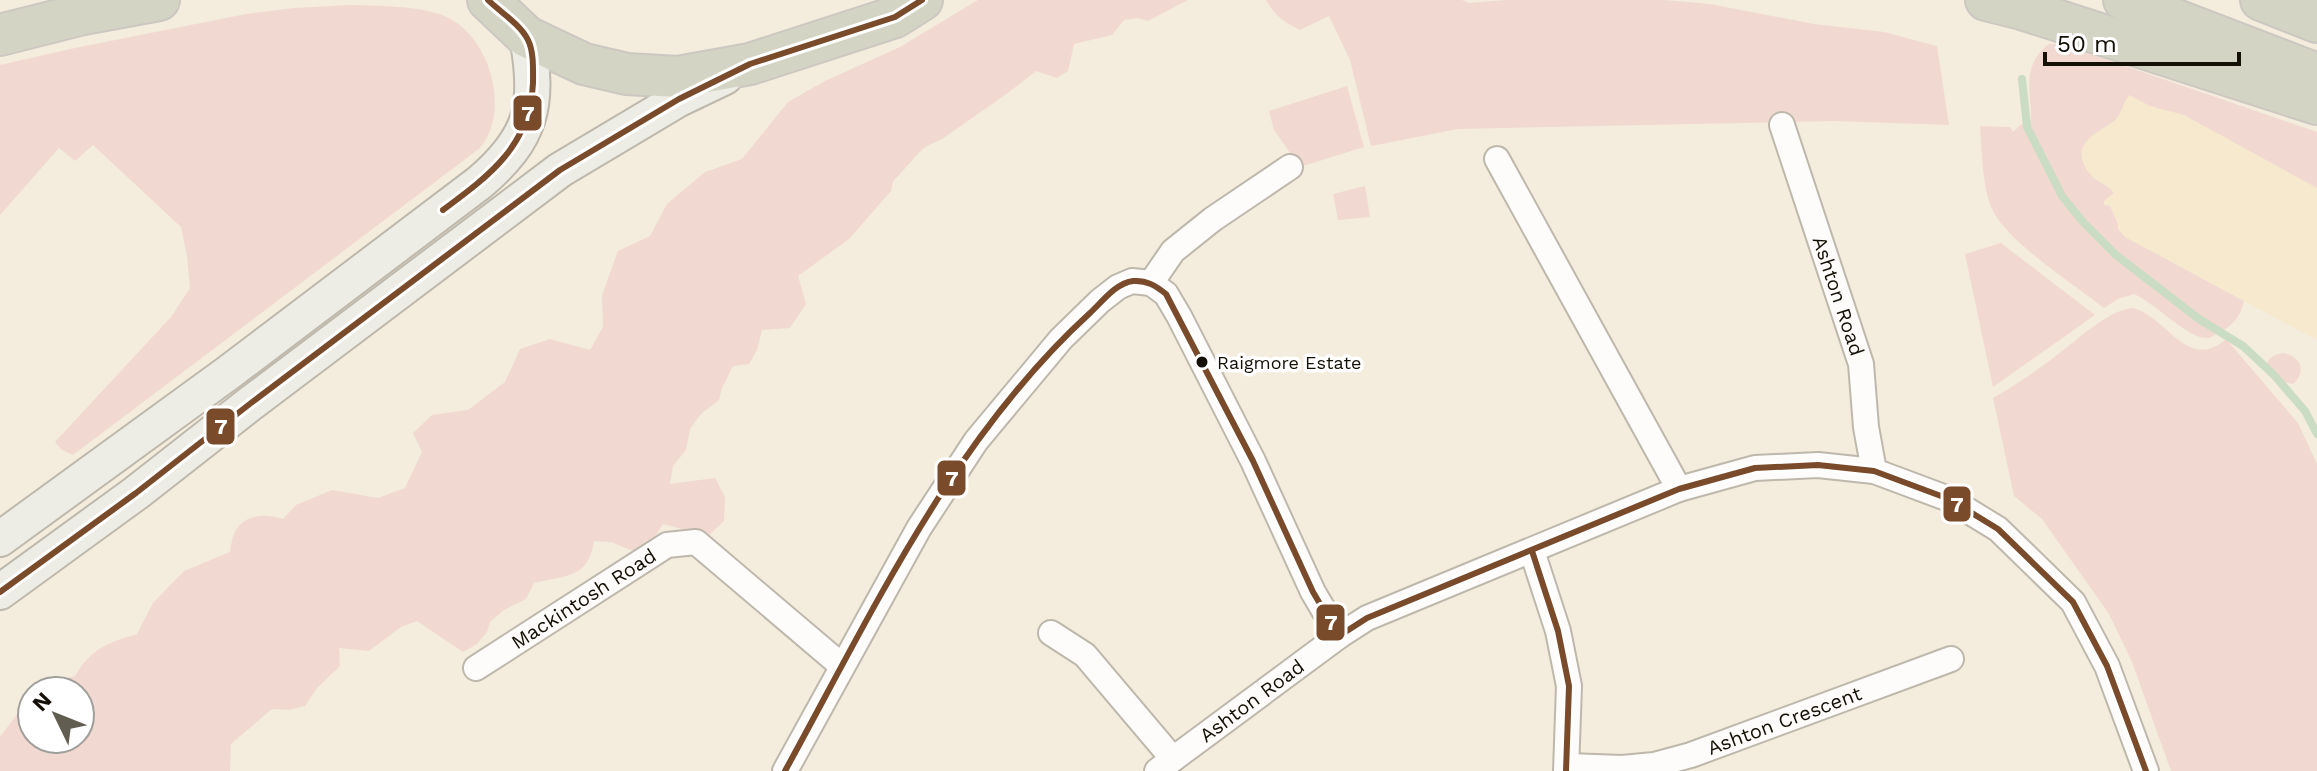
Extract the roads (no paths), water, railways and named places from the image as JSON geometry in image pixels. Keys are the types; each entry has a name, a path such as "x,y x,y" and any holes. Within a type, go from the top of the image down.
{"highway":[{"path":"0,35 83,14 159,0"},
{"path":"488,0 527,37 584,64 627,74 678,77 750,64 895,17 922,0"},
{"path":"1986,0 2317,104"},
{"path":"2124,0 2317,74"},
{"path":"2261,0 2317,22"}],"main road":[{"path":"0,539 228,373 500,165 519,139 531,107 533,86 527,37"},
{"path":"0,592 136,493 560,170 679,99 750,64"}],"street":[{"name":"Ashton Road","path":"1782,125 1861,364 1866,427 1874,471"},
{"path":"1497,159 1679,489"},
{"path":"1151,283 1173,251 1213,219 1290,167"},
{"path":"785,771 919,528 976,441 1061,339 1100,301 1132,281 1151,283 1166,294 1179,316 1253,461 1313,592 1339,636"},
{"name":"Ashton Road","path":"1051,633 1085,655 1165,765 1367,618 1679,489 1755,468 1818,465 1874,471 1949,499 1998,529 2073,602 2107,666 2146,771"},
{"name":"Mackintosh Road","path":"476,668 667,545 696,542 842,666"},
{"name":"Ashton Crescent","path":"1532,551 1558,631 1569,686 1567,769 1654,765 1691,755 1951,659"}],"waterway":[{"path":"2022,79 2027,127 2062,196 2083,222 2116,255 2199,319 2243,346 2274,375 2305,411 2317,434"}],"place":[{"name":"Raigmore Estate","path":"1202,362"}]}
